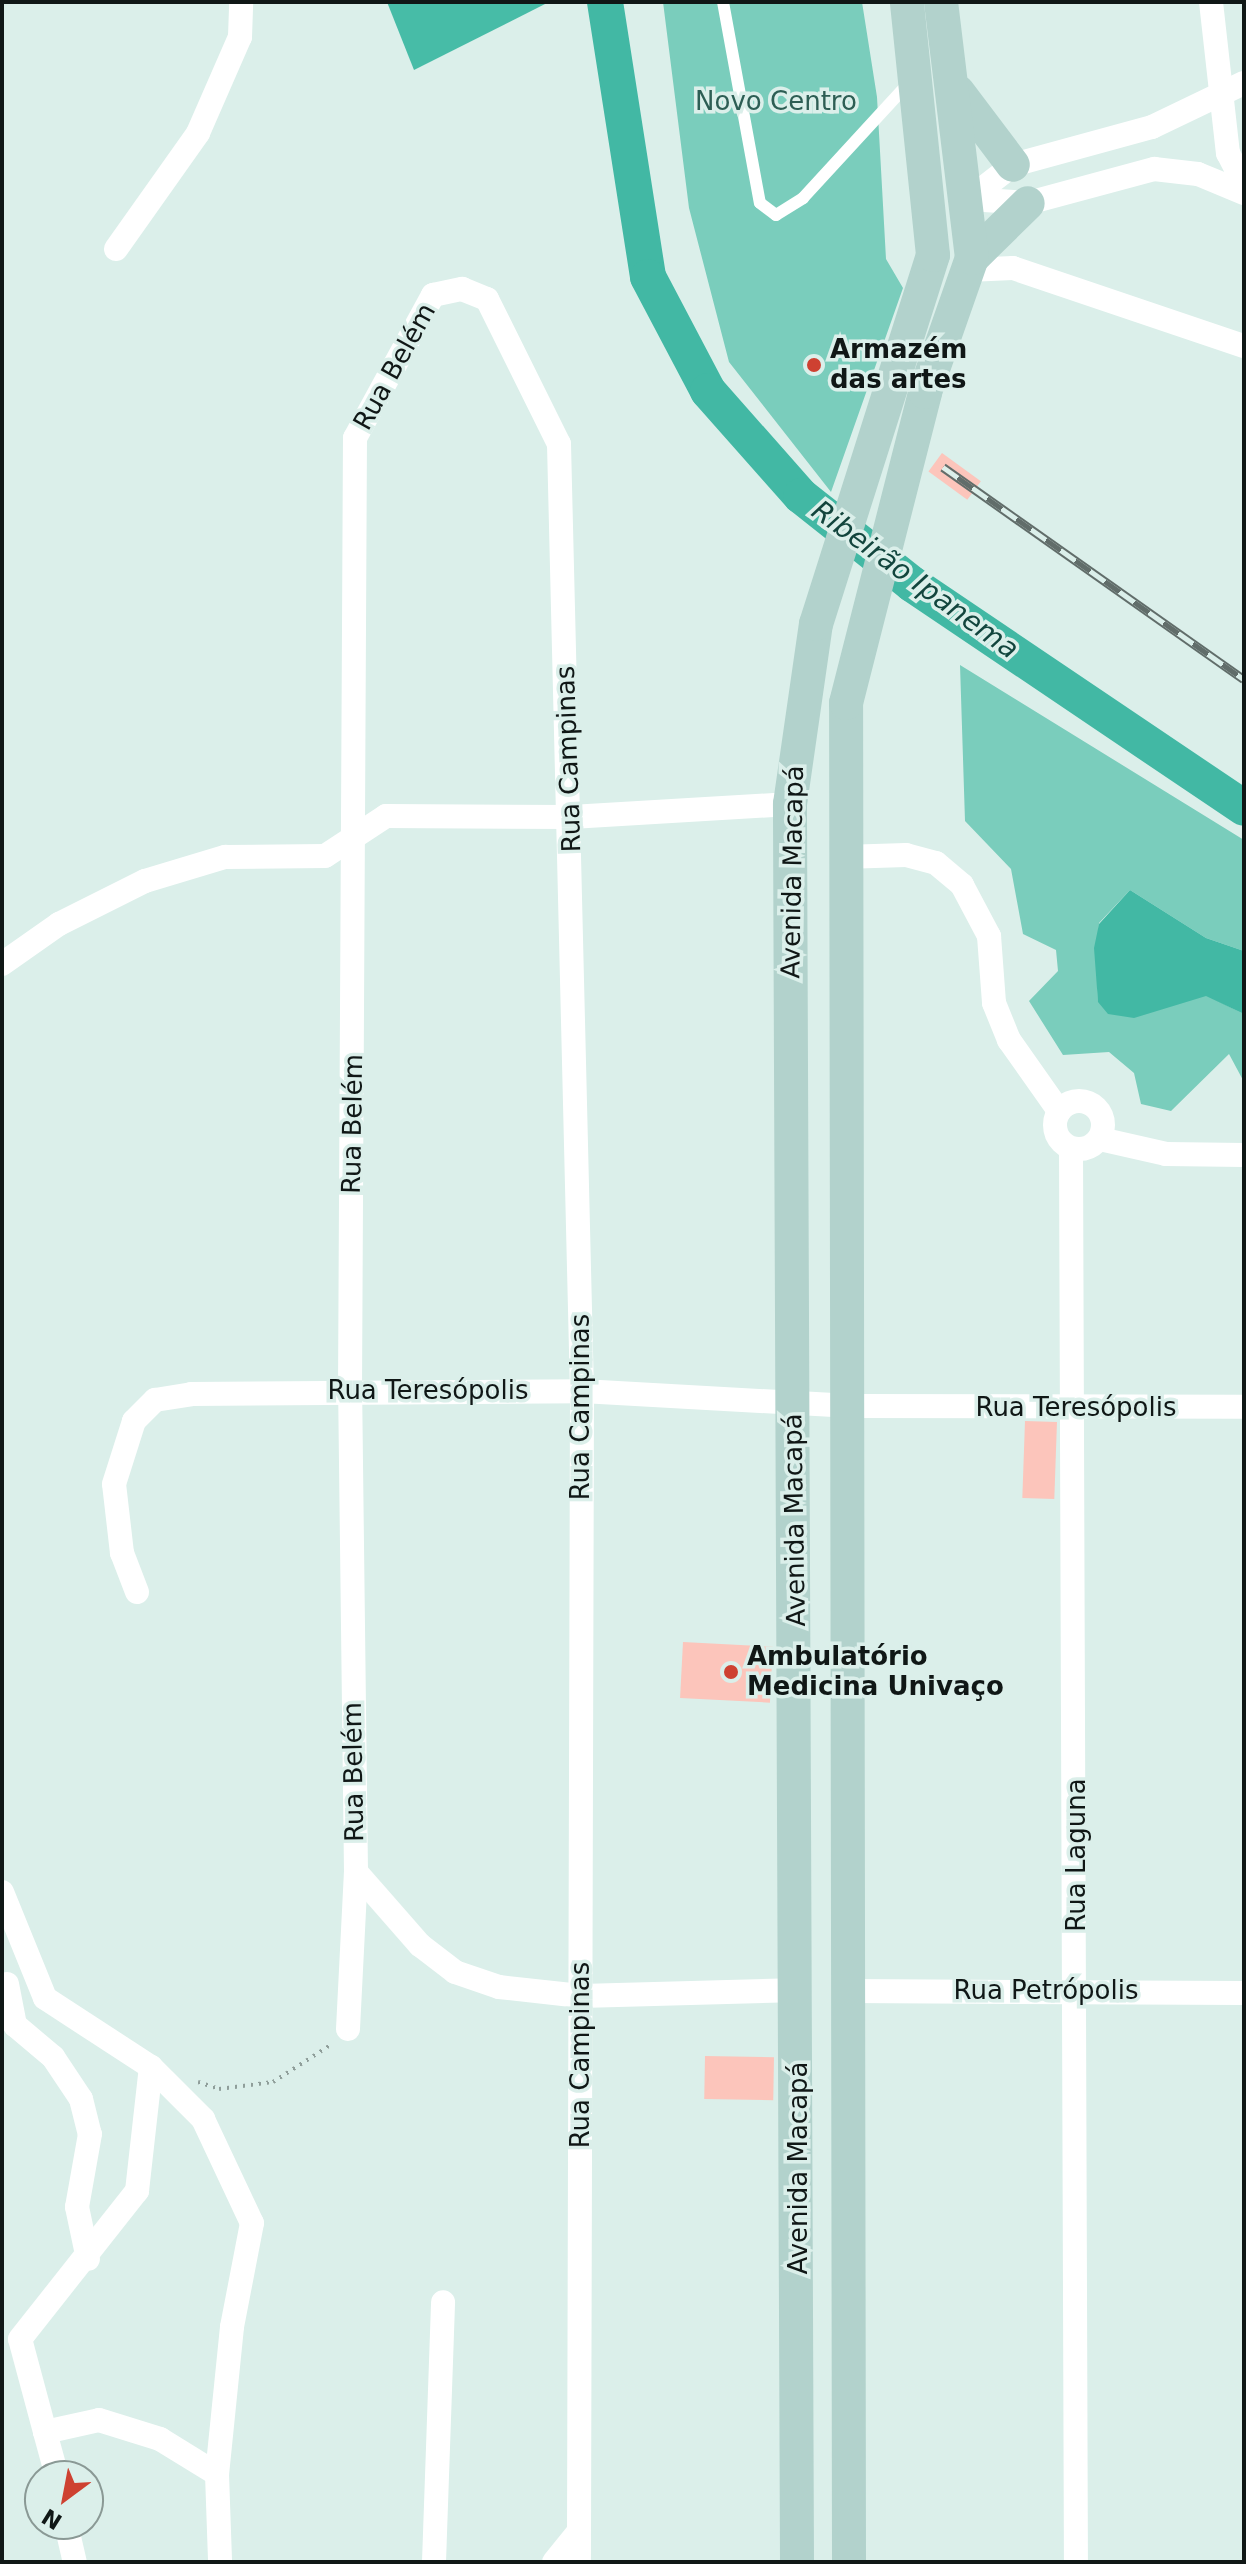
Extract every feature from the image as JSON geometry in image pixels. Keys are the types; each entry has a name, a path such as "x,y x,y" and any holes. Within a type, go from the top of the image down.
{"main road":[{"path":"907,2 933,255"},
{"path":"941,2 969,199 970,264"},
{"path":"952,82 1013,165"},
{"path":"922,142 969,199"},
{"path":"933,255 969,199"},
{"path":"970,264 1028,203"},
{"name":"Avenida Macapá","path":"797,2562 799,1990 790,804 816,624 933,255"},
{"name":"Avenida Macapá","path":"849,2562 848,1991 852,1406 843,857 846,703 858,634 925,392 970,264"}],"street":[{"path":"116,249 198,133 240,37 241,2"},
{"path":"1211,2 1234,87 1228,153 1244,185"},
{"path":"969,199 1013,165 1152,127 1234,87"},
{"path":"969,199 1028,203 1154,169 1198,174 1244,193"},
{"path":"970,264 1013,268 1244,346"},
{"name":"Rua Belém","path":"348,2029 356,1872 350,1391 357,830 355,438 433,295 462,289 487,299"},
{"name":"Rua Campinas","path":"487,299 559,444 571,817 582,1391 579,2562"},
{"path":"2,964 59,924 145,881 225,857 325,856 357,830 386,816 571,817 790,804"},
{"path":"843,857 906,855 936,863 962,885 989,936 994,1003 1009,1040 1059,1111 1056,1133 1071,1149 1100,1139 1166,1154 1244,1155"},
{"path":"1059,1111 1081,1101 1096,1108 1100,1139"},
{"name":"Rua Laguna","path":"1071,1149 1076,1410 1076,2562"},
{"name":"Rua Teresópolis","path":"137,1592 122,1553 114,1484 134,1421 155,1400 350,1391 582,1391 794,1398 852,1406 1076,1410 1244,1407"},
{"path":"356,1872 420,1945 455,1972 499,1987 581,1996 799,1990"},
{"path":"2,1892 45,1998"},
{"path":"88,2259 77,2207 90,2134 81,2099 53,2057 9,2030 5,1983 45,1998 151,2067 203,2119 252,2223 232,2327 217,2474 220,2562"},
{"name":"Rua Petrópolis","path":"848,1991 1244,1993"},
{"path":"53,2460 20,2339 88,2259 137,2191 151,2067"},
{"path":"434,2562 443,2302"},
{"path":"45,2432 99,2420 160,2439 217,2474"},
{"path":"554,2562 578,2532"},
{"path":"70,2540 75,2562"}],"lane":[{"path":"723,2 760,203 776,215 803,198 915,75"}],"path":[{"path":"192,2080 219,2089 273,2082 348,2029"}],"green space":[{"name":"Novo Centro","path":"663,2 862,2 877,97 886,259 903,288 831,492 729,362 689,208"},
{"path":"960,665 1244,840 1244,951 1206,938 1130,890 1099,923 1097,975 1098,1002 1173,1005 1206,995 1244,1014 1244,1082 1229,1054 1171,1111 1141,1104 1134,1073 1109,1052 1063,1055 1029,1001 1058,971 1056,950 1023,934 1011,869 965,821"}],"shaded area":[{"path":"387,2 549,2 414,70"},
{"path":"1130,890 1206,938 1244,951 1244,1014 1206,996 1134,1018 1108,1014 1098,1002 1094,948 1099,924"}],"building":[{"path":"942,453 981,481 967,500 928,472"},
{"path":"1025,1421 1057,1422 1054,1499 1022,1498"},
{"name":"Ambulatório Medicina Univaço","path":"683,1642 773,1647 770,1703 680,1698"},
{"path":"705,2056 774,2057 773,2100 704,2099"}],"waterway":[{"name":"Ribeirão Ipanema","path":"605,2 648,277 708,391 801,496 912,584 1244,808"}],"railway":[{"path":"943,467 1244,679"}],"place":[{"name":"Armazém das artes","path":"814,365"},
{"name":"Ambulatório Medicina Univaço","path":"731,1672"}]}
